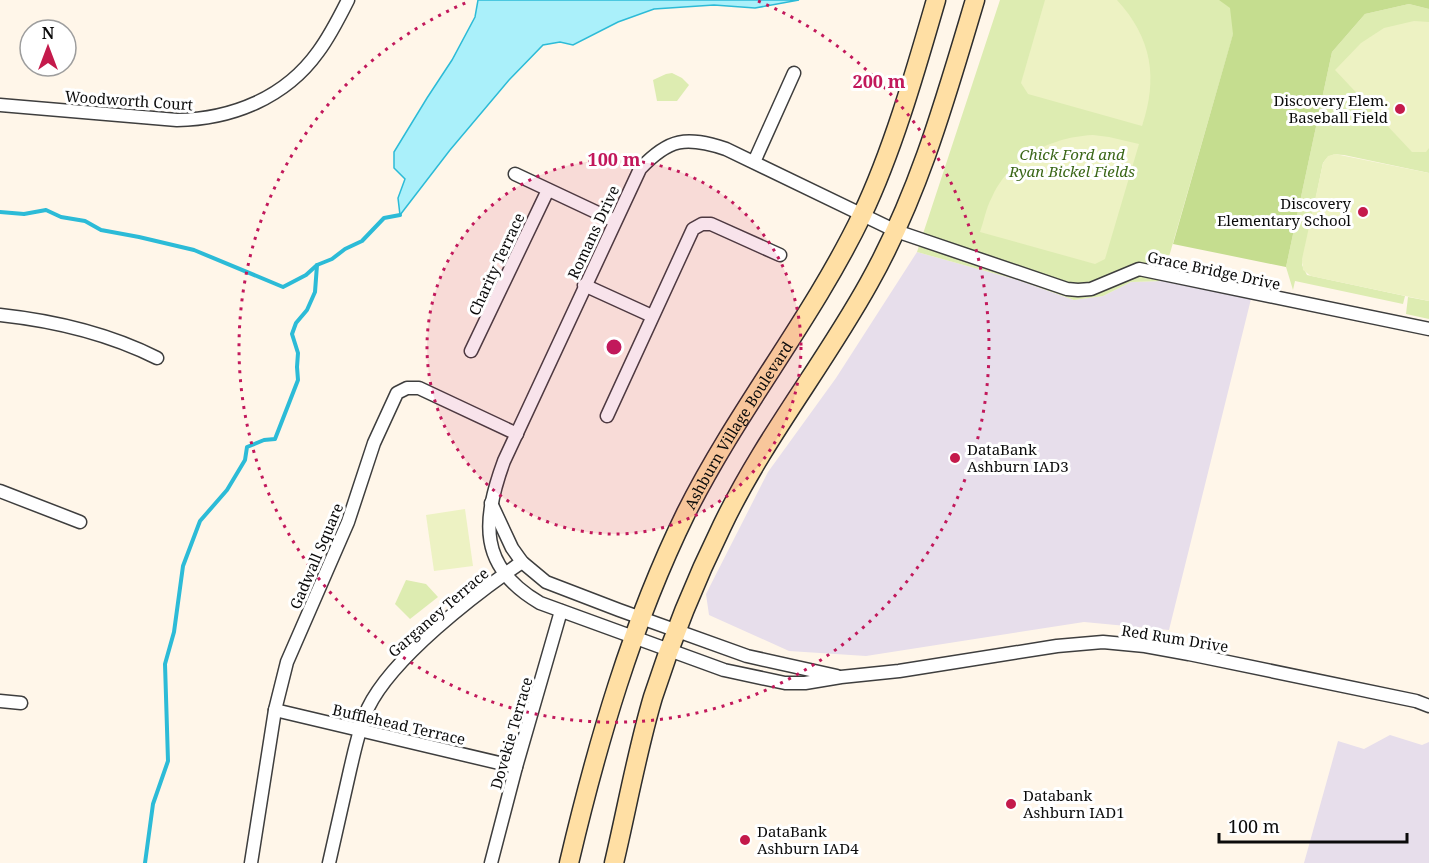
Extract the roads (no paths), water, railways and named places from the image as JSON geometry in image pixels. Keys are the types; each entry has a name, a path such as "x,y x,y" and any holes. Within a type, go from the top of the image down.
{"main road":[{"name":"Ashburn Village Boulevard","path":"569,863 595,760 635,637 681,523 717,456 819,293 862,215 893,134 936,0"},
{"path":"614,863 650,710 676,631 714,543 745,481 864,292 896,231 917,183 975,0"}],"street":[{"name":"Woodworth Court","path":"0,105 177,120 199,120 221,116 265,99 301,72 330,35 348,0"},
{"path":"754,162 794,73"},
{"name":"Romans Drive","path":"635,637 540,603 526,595 505,574 492,549 488,519 493,490 504,461 640,169 662,148 681,142 708,143 754,162 896,231"},
{"path":"515,174 615,220"},
{"name":"Charity Terrace","path":"471,351 548,190"},
{"path":"607,416 693,229 702,224 711,224 780,255"},
{"name":"Grace Bridge Drive","path":"896,231 1067,289 1091,289 1139,269 1429,329"},
{"path":"584,285 652,316"},
{"path":"0,315 76,326 106,335 157,358"},
{"name":"Gadwall Square","path":"251,863 275,710 287,662 348,522 374,443 397,393 407,388 419,388 517,434"},
{"path":"0,491 80,522"},
{"path":"491,503 507,539 522,562 546,582 642,618"},
{"name":"Garganey Terrace","path":"329,863 360,730 368,708 380,687 395,668 440,626 522,562"},
{"name":"Dovekie Terrace","path":"491,863 561,611"},
{"name":"Red Rum Drive","path":"642,618 747,656 841,676"},
{"name":"Red Rum Drive","path":"635,637 724,670 785,683 805,683 841,676 899,671 1057,646 1103,642 1145,646 1241,664 1416,701 1429,706"},
{"path":"0,701 21,703"},
{"name":"Bufflehead Terrace","path":"275,710 516,767"}],"water":[{"path":"478,0 799,0 755,8 714,5 654,9 618,22 573,45 560,42 543,45 509,80 450,150 400,215 398,198 405,179 394,168 394,152 452,60 475,17"}],"waterway":[{"path":"0,212 24,214 46,210 61,217 85,221 101,230 194,250 283,287 306,275 317,265 362,241 384,218 400,215"},
{"path":"145,863 153,804 168,761 165,664 174,632 183,566 200,521 227,490 245,460 247,447 264,440 275,439 298,380 298,353 292,334 315,292 317,265"}],"place":[{"name":"Discovery Elem. Baseball Field","path":"1400,109"},
{"name":"Discovery Elementary School","path":"1363,212"},
{"name":"DataBank Ashburn IAD3","path":"955,458"},
{"name":"Databank Ashburn IAD1","path":"1011,804"},
{"name":"DataBank Ashburn IAD4","path":"745,840"}],"park label":[{"name":"Chick Ford and Ryan Bickel Fields","path":"1072,162"}]}
